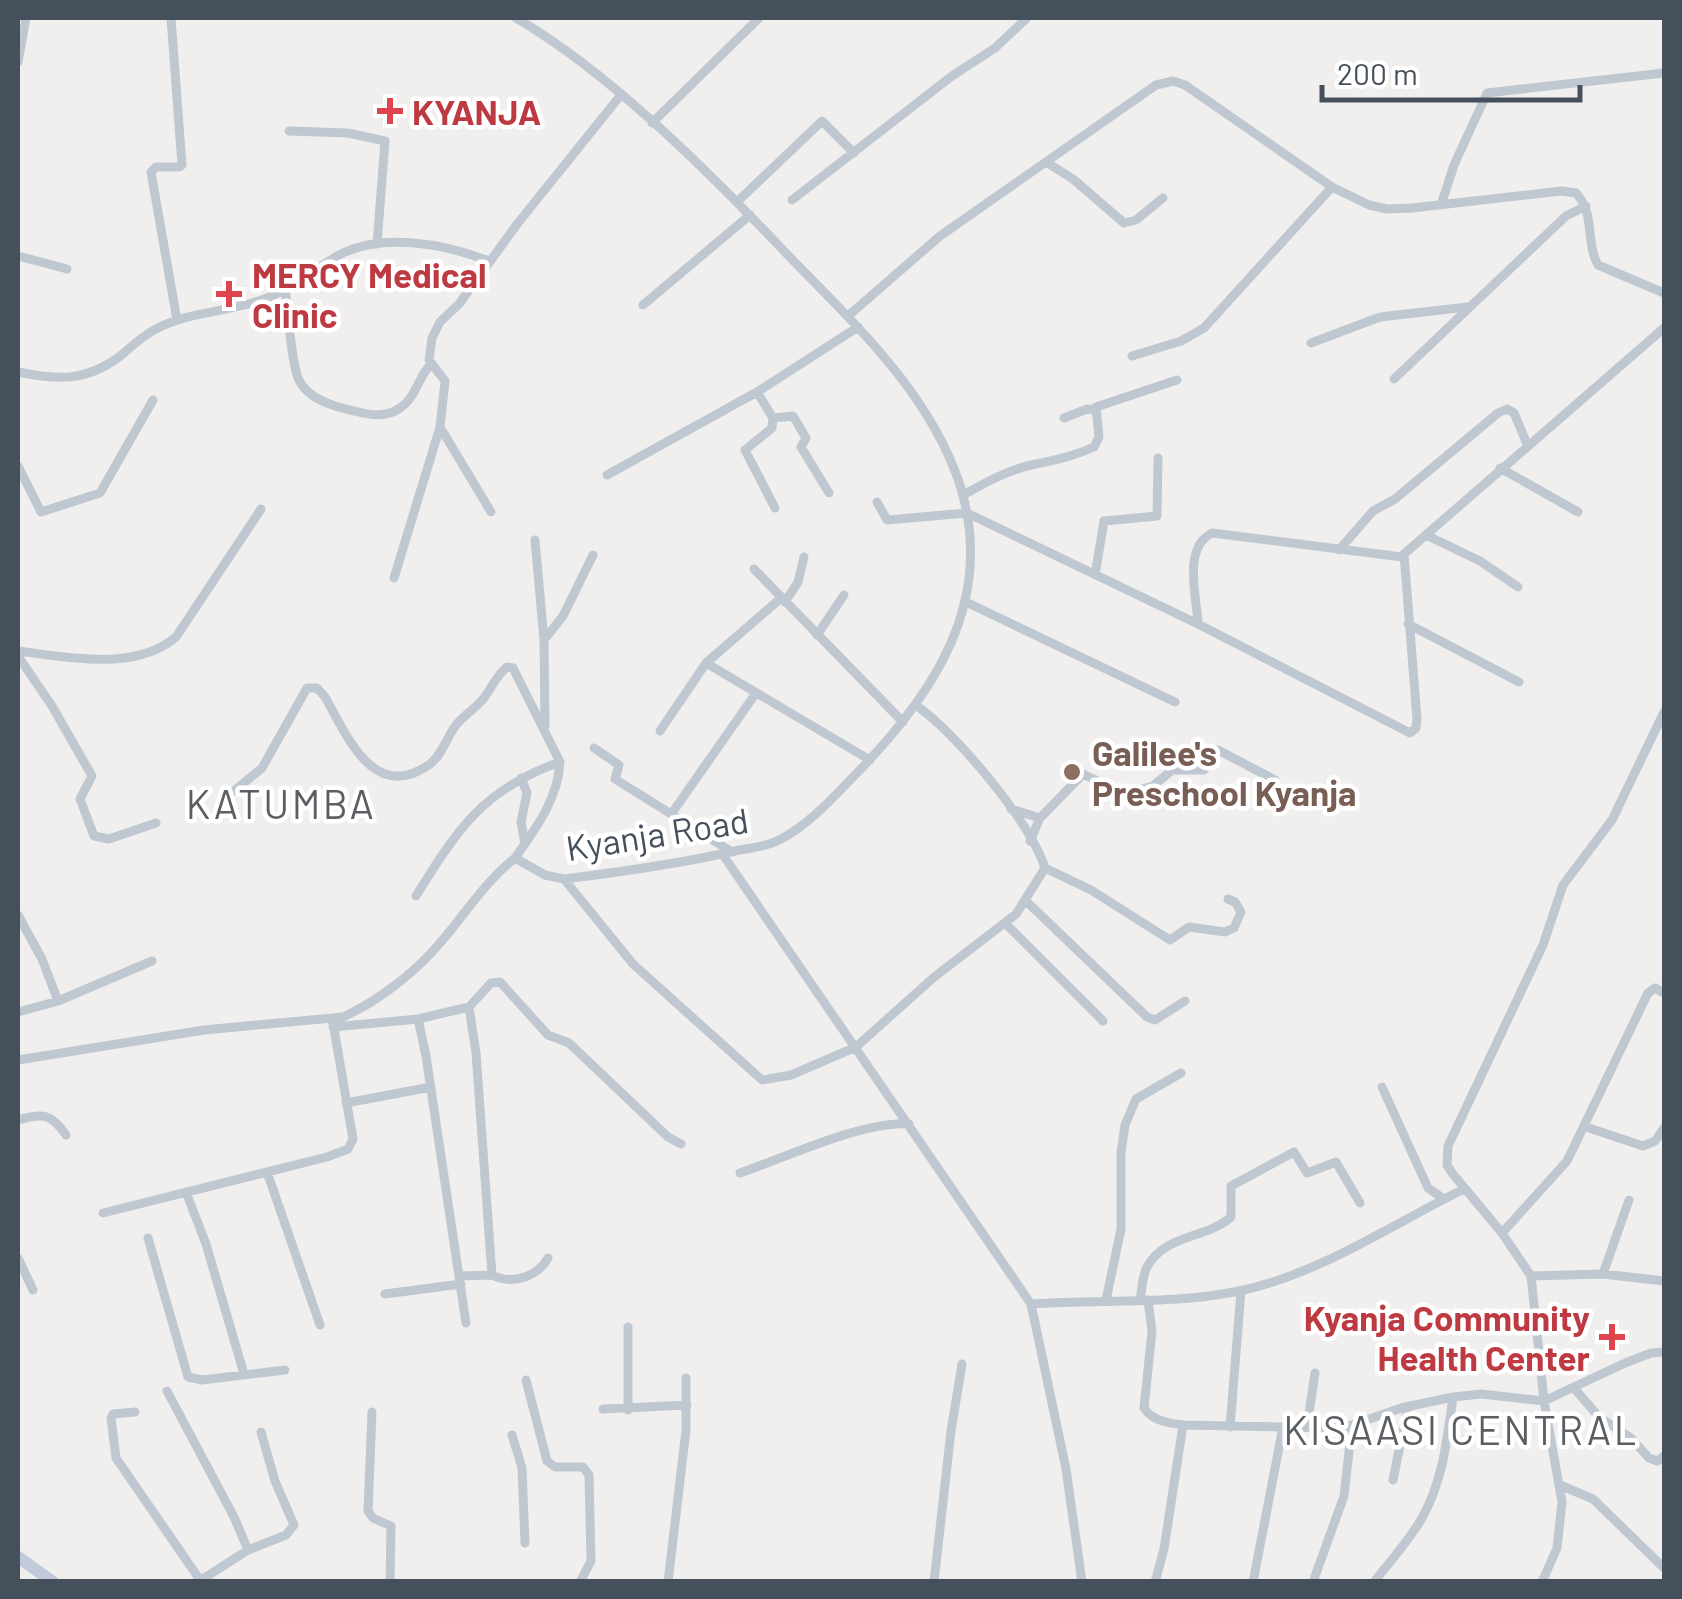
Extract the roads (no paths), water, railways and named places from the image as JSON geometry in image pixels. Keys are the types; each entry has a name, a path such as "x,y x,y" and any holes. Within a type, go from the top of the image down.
{"main road":[{"path":"18,1558 53,1582"}],"street":[{"path":"18,62 26,18"},
{"path":"171,18 182,164 179,168 156,167 152,172 177,320"},
{"path":"652,123 758,18"},
{"path":"792,200 994,48 1026,18"},
{"name":"Kyanja Road","path":"18,1060 204,1030 333,1024 417,967 488,882 515,858 545,875 564,879 768,845 791,833 870,760 917,706 942,664 966,602 971,548 967,513 949,458 912,393 848,316 737,202 652,123 522,19"},
{"path":"1441,205 1454,164 1487,93 1664,73"},
{"path":"848,316 940,236 1156,85 1173,80 1248,127 1332,188 1368,205 1387,209 1576,193 1586,206 1593,256 1598,265 1664,293"},
{"path":"394,578 440,427 445,381 431,364 430,354 436,329 620,96"},
{"path":"737,202 822,121 854,152"},
{"path":"289,131 348,133 385,141 377,244"},
{"path":"1046,162 1073,178 1124,224 1136,220 1163,198"},
{"path":"1132,356 1181,341 1204,328 1332,188"},
{"path":"1394,379 1566,216 1586,206"},
{"path":"643,305 750,216"},
{"path":"18,372 64,380 84,376 104,367 155,329 255,302 336,257 377,244 438,246 489,261"},
{"path":"18,256 66,269"},
{"path":"285,288 297,375 306,389 326,403 375,415 397,410 411,398 420,376 431,364"},
{"path":"1311,343 1380,317 1470,306"},
{"path":"606,475 757,392 858,327"},
{"path":"1198,624 1194,557 1205,536 1220,532 1402,557 1664,328"},
{"path":"1064,418 1177,380"},
{"path":"757,392 773,418 772,428 745,450 776,508"},
{"path":"18,466 41,512 100,493 153,400"},
{"path":"962,495 997,477 1064,460 1094,447 1099,436 1095,410"},
{"path":"1339,550 1373,511 1395,499 1498,412 1514,413 1527,444"},
{"path":"773,418 793,416 806,438 801,447 829,493"},
{"path":"440,427 491,512"},
{"path":"1094,575 1104,522 1157,516 1158,458"},
{"path":"1500,468 1578,512"},
{"path":"878,502 888,520 967,513 1198,624 1410,733 1416,728 1417,719 1402,557"},
{"path":"18,653 112,658 146,654 166,646 176,637 261,510"},
{"path":"1426,535 1480,561 1518,587"},
{"path":"535,540 544,640 545,728"},
{"path":"544,640 563,616 593,555"},
{"path":"660,731 706,663 783,600 798,582 804,557"},
{"path":"754,568 903,722"},
{"path":"817,635 844,595"},
{"path":"966,602 1175,702"},
{"path":"1408,624 1519,682"},
{"path":"18,653 92,776 80,799 94,836 109,839 156,822"},
{"path":"706,663 870,760"},
{"path":"234,791 262,768 303,692 312,686 325,697 368,767 401,775 429,764 460,720 507,667 518,673 532,710 560,762 552,800 515,858"},
{"path":"672,813 756,693"},
{"path":"917,706 950,731 1010,809 1045,868 1090,890 1170,940 1189,927 1225,932 1234,928 1241,912 1236,902 1228,899"},
{"path":"1542,1582 1560,1539 1560,1485 1544,1401 1530,1276 1502,1233 1448,1165 1452,1132 1543,946 1563,885 1612,820 1664,712"},
{"path":"594,748 619,765 615,779 672,813 727,853 1031,1304 1066,1469 1082,1582"},
{"path":"1030,841 1040,818 1083,774 1118,791 1145,790 1172,770 1204,770 1218,750 1275,780"},
{"path":"416,896 488,800 521,778 560,762"},
{"path":"521,778 527,793 521,815 525,844"},
{"path":"1010,809 1040,818"},
{"path":"564,879 633,964 762,1080 791,1075 856,1047 933,978 1006,924 1026,902 1045,868"},
{"path":"1026,902 1147,1017 1156,1020 1185,1001"},
{"path":"18,915 42,959 58,1002"},
{"path":"1006,924 1103,1021"},
{"path":"18,1012 58,1002 152,961"},
{"path":"103,1212 348,1149 352,1138 333,1024 418,1018 469,1008 491,983 504,984 548,1035 569,1043 674,1142 681,1144"},
{"path":"1502,1233 1558,1173 1586,1127 1648,993 1655,988 1664,993"},
{"path":"469,1008 476,1053 492,1275"},
{"path":"418,1018 466,1324"},
{"path":"1106,1300 1121,1228 1125,1125 1136,1099 1181,1073"},
{"path":"1382,1086 1428,1188 1444,1199"},
{"path":"346,1103 431,1087"},
{"path":"18,1120 40,1114 48,1116 66,1135"},
{"path":"740,1173 852,1134 894,1123 909,1124"},
{"path":"1586,1127 1643,1146 1654,1142 1664,1128"},
{"path":"1360,1203 1336,1162 1307,1173 1294,1152 1230,1186 1231,1217 1172,1242 1146,1268 1144,1300 1152,1330 1144,1408 1150,1416 1184,1425 1352,1425 1408,1406 1453,1397 1481,1394 1544,1401 1651,1352 1664,1352"},
{"path":"267,1172 320,1325"},
{"path":"1031,1304 1144,1300 1240,1291 1302,1271 1464,1189"},
{"path":"186,1192 206,1244 244,1374"},
{"path":"1603,1274 1629,1200"},
{"path":"148,1238 188,1378 202,1380 285,1370"},
{"path":"18,1258 33,1290"},
{"path":"385,1294 492,1275 519,1279 541,1268 548,1258"},
{"path":"1530,1276 1603,1274 1664,1281"},
{"path":"1230,1427 1240,1291"},
{"path":"628,1326 628,1410"},
{"path":"934,1582 962,1364"},
{"path":"1307,1427 1315,1373"},
{"path":"668,1582 688,1405 686,1378"},
{"path":"526,1380 546,1460 555,1467 583,1467 588,1471 591,1562 580,1582"},
{"path":"1574,1388 1599,1417 1631,1438 1649,1458 1657,1461 1664,1456"},
{"path":"167,1391 248,1550"},
{"path":"1374,1582 1419,1523 1432,1496 1445,1454 1453,1397"},
{"path":"602,1409 688,1405"},
{"path":"1393,1480 1408,1406"},
{"path":"135,1412 113,1414 111,1418 116,1458 199,1581 248,1550 286,1535 294,1525 275,1481 261,1432"},
{"path":"372,1412 368,1512 392,1526 390,1582"},
{"path":"1155,1582 1164,1550 1184,1425"},
{"path":"1312,1582 1344,1496 1352,1425"},
{"path":"1252,1582 1283,1427"},
{"path":"512,1435 522,1468 525,1543"},
{"path":"522,1468 546,1460"},
{"path":"1560,1485 1593,1499 1664,1568"}],"place":[{"name":"KYANJA","path":"390,111"},
{"name":"MERCY Medical Clinic","path":"229,294"},
{"name":"Galilee's Preschool Kyanja","path":"1072,772"},
{"name":"Kyanja Community Health Center","path":"1612,1337"}],"district":[{"name":"KATUMBA","path":"281,803"},
{"name":"KISAASI CENTRAL","path":"1461,1429"}]}
